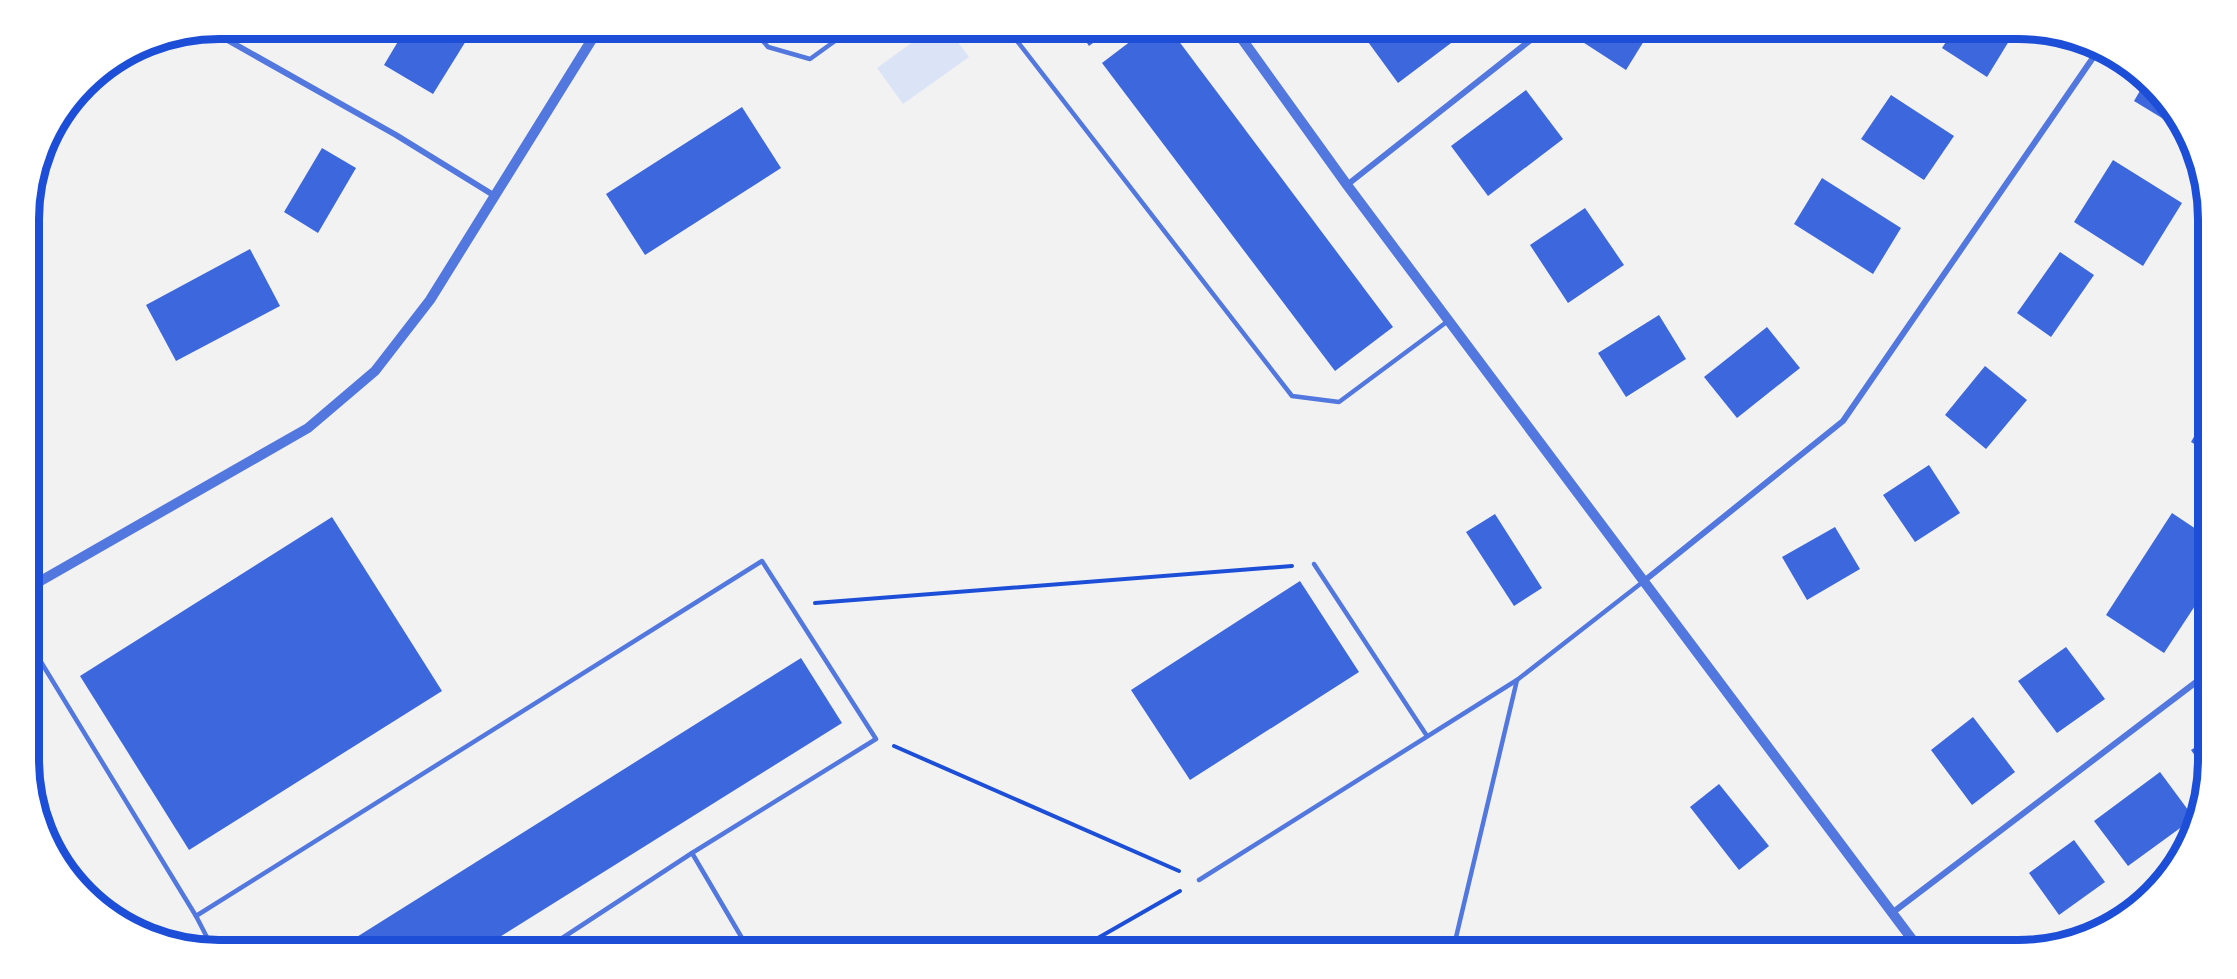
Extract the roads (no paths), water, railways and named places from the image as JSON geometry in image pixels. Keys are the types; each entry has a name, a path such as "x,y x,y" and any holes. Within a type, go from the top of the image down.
{"street":[{"path":"226,39 396,135 495,196"},
{"path":"39,582 308,428 375,371 430,300 592,39"},
{"path":"1242,39 1347,185 1912,940"},
{"path":"1347,185 1532,39"},
{"path":"1644,581 1844,421 2093,56"},
{"path":"1892,913 2198,681"}],"lane":[{"path":"761,39 768,47 810,59 838,39"},
{"path":"1016,39 1292,396 1340,402 1448,320"},
{"path":"196,916 762,561 876,739 692,853 559,940"},
{"path":"1314,564 1427,736"},
{"path":"1199,880 1517,680 1644,581"},
{"path":"41,662 208,940"},
{"path":"1455,940 1517,680"},
{"path":"692,853 744,940"}]}
